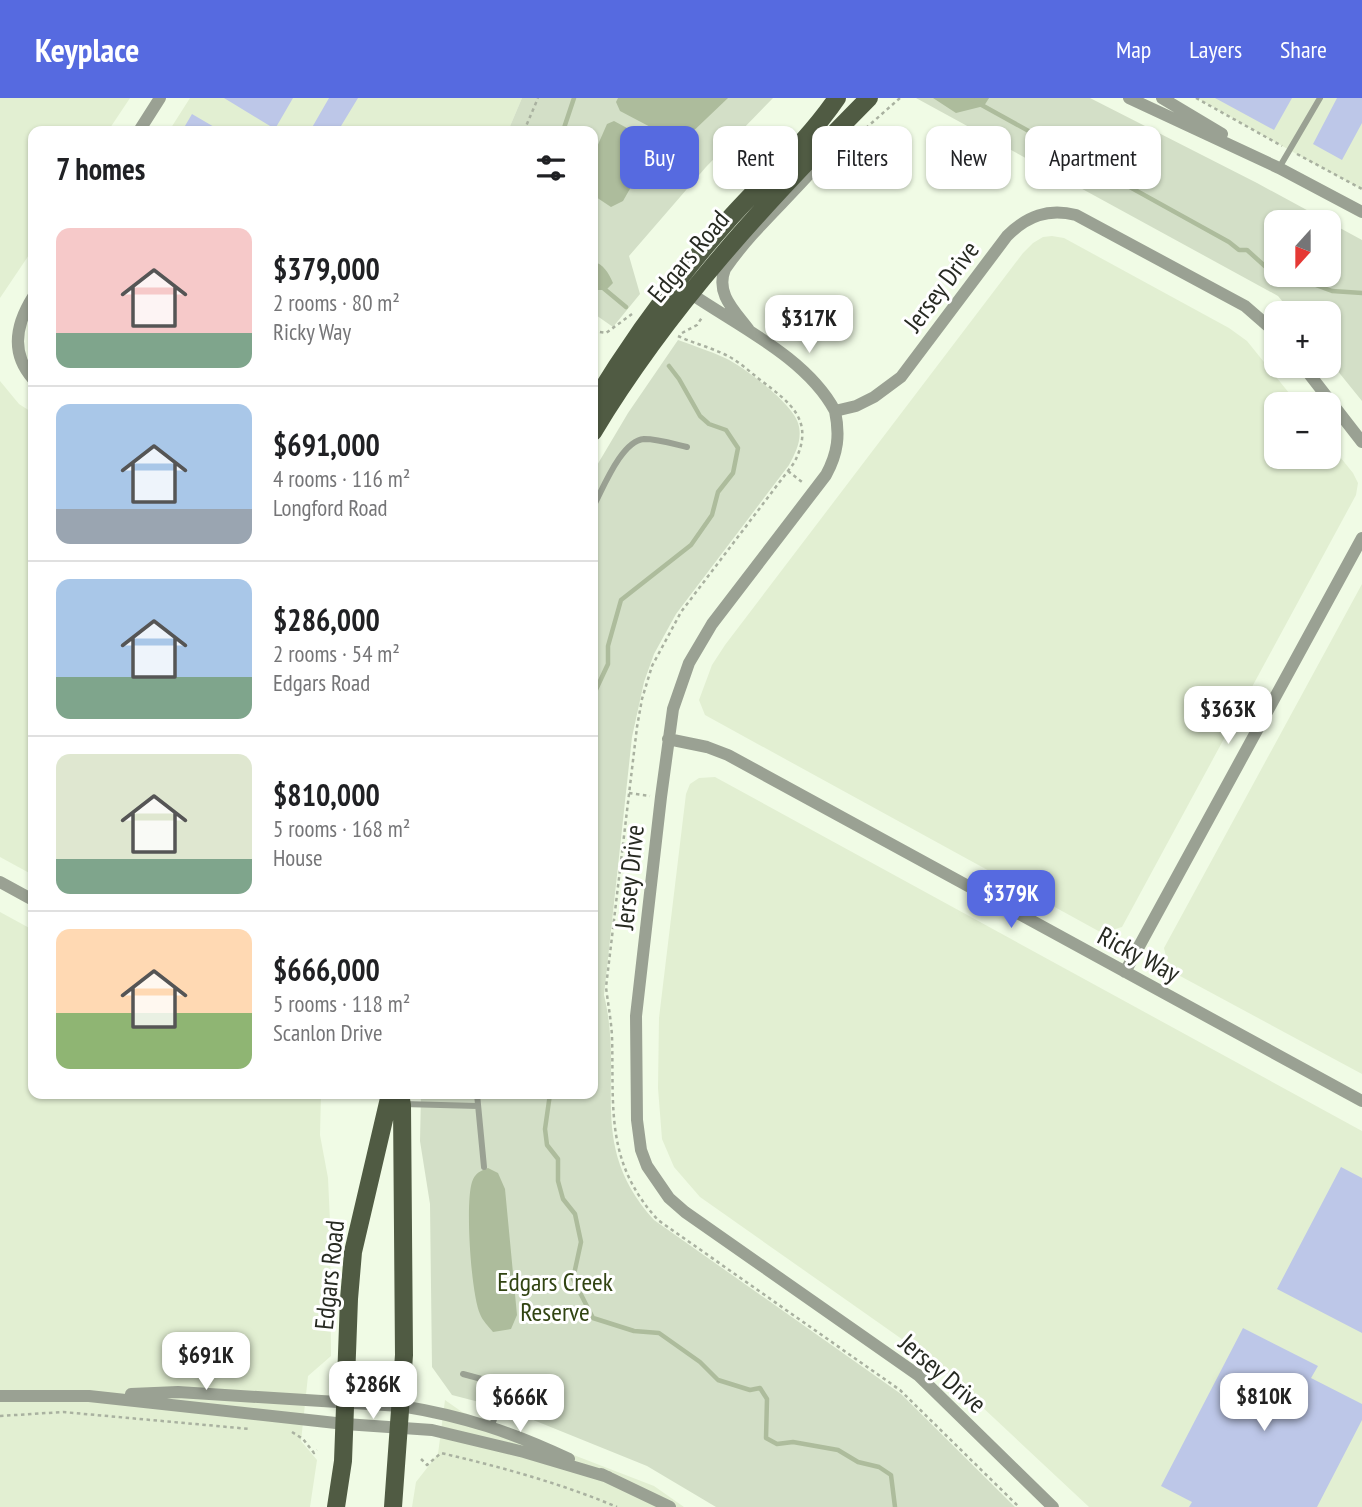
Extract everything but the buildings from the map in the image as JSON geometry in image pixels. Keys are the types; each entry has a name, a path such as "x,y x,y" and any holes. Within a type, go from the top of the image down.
{"main road":[{"name":"Edgars Road","path":"598,396 632,343 693,260 837,98"},
{"name":"Edgars Road","path":"598,422 646,349 723,252 869,98"},
{"name":"Edgars Road","path":"337,1507 345,1424 353,1252 396,1099"},
{"path":"393,1507 405,1319 397,1099"}],"street":[{"path":"142,126 160,98"},
{"path":"1129,98 1279,168 1362,212"},
{"path":"1162,98 1279,168"},
{"path":"749,330 722,292 725,269 762,224 823,160 854,113"},
{"name":"Jersey Drive","path":"1053,1507 918,1375 685,1212 669,1198 647,1166 641,1150 638,1120 636,1037 668,740 679,690 699,643 814,491 834,460 838,428 835,411 856,406 874,397 901,377 1018,225 1033,216 1050,212 1076,215 1245,306 1264,323"},
{"path":"682,276 690,293 749,330 814,381 826,394 835,411"},
{"path":"28,306 21,319 17,342 22,365 28,373"},
{"path":"1312,378 1362,442"},
{"path":"1125,972 1362,538"},
{"name":"Ricky Way","path":"668,740 707,747 728,755 1362,1101"},
{"path":"0,882 28,897"},
{"path":"0,1396 178,1392 401,1406 461,1417 527,1439 670,1507"},
{"path":"89,1396 345,1424 432,1430 608,1477"}],"lane":[{"path":"1279,168 1320,98"},
{"path":"598,498 628,447 641,439 687,447"},
{"path":"415,1099 478,1106"},
{"path":"477,1099 484,1167"},
{"path":"463,1374 552,1398"},
{"path":"492,1426 504,1385"}],"path":[{"path":"526,126 538,98"},
{"path":"1196,98 1362,189"},
{"path":"598,332 606,333 629,317"},
{"path":"664,326 678,336 726,355 791,404 802,426 803,437 799,453 788,471 681,611 652,666 642,699 607,987 616,1143 628,1179 637,1195 658,1220 900,1390 1019,1507"},
{"path":"788,471 814,491"},
{"path":"629,793 661,797"},
{"path":"0,1416 63,1412 253,1429"},
{"path":"292,1432 303,1439 314,1453 317,1450"},
{"path":"421,1459 426,1465 442,1453 532,1476 617,1507"}],"shaded area":[{"path":"0,98 130,98 111,126 28,126 28,256 0,298"},
{"path":"190,98 522,98 510,126 172,126"},
{"path":"618,98 728,98 699,126 648,126 620,111 616,102"},
{"path":"933,98 989,98 984,106 956,113"},
{"path":"1197,98 1362,98 1362,189 1300,156"},
{"path":"614,121 623,126 620,126 620,189 630,189 623,201 611,207 598,198 598,145 607,124"},
{"path":"1043,237 1064,238 1229,328 1247,341 1264,362 1264,378 1277,378 1288,392 1264,392 1264,469 1341,469 1341,458 1358,483 1356,495 1122,927 1102,933 705,715 699,700 712,665 725,645 1023,253"},
{"path":"598,264 605,269 613,283 606,290 598,290"},
{"path":"0,381 19,404 28,410 28,872 0,857"},
{"path":"1362,584 1362,1074 1169,970 1164,948"},
{"path":"715,777 1362,1131 1362,1507 1089,1507 933,1361 700,1197 674,1167 662,1139 658,1088 659,1018 686,794 690,784 699,778"},
{"path":"0,912 28,927 28,1099 321,1099 320,1135 328,1178 330,1222 331,1356 308,1376 301,1441 317,1460 310,1507 0,1507"},
{"path":"488,1168 498,1173 505,1189 517,1315 511,1329 493,1332 481,1316 477,1303 469,1228 472,1182 478,1173"},
{"path":"445,1400 462,1412 654,1486 684,1507 412,1507 416,1482 438,1454"}],"green space":[{"path":"522,98 773,98 746,126 713,126 713,160 699,175 699,126 620,126 620,189 687,189 629,256 640,294 613,327 598,316 598,126 510,126"},
{"path":"916,98 1090,98 1145,126 1025,126 1025,158 1011,150 1011,126 967,126"},
{"path":"1161,134 1307,210 1264,210 1264,287 1341,287 1341,229 1362,240 1362,401 1341,375 1341,301 1282,301 1278,296 1082,189 1161,189"},
{"name":"Edgars Creek Reserve","path":"678,340 725,358 755,377 787,406 798,423 800,434 789,465 676,614 654,654 644,682 632,737 604,995 611,1056 613,1138 620,1165 633,1192 654,1220 901,1394 1015,1507 716,1507 647,1466 506,1409 452,1395 432,1367 430,1204 420,1141 421,1099 598,1099 598,464 628,413"}],"waterway":[{"path":"565,126 574,98"},
{"path":"969,98 1239,250 1247,250 1264,265"},
{"path":"602,287 626,307"},
{"path":"1321,287 1332,291 1362,293"},
{"path":"598,685 608,664 608,646 621,600 691,545 712,515 718,492 733,473 738,448 726,430 709,424 700,416 669,366"},
{"path":"549,1099 545,1129 547,1145 558,1159 558,1181 563,1199 575,1214 581,1242 573,1279 593,1318 634,1331 659,1333 700,1362 718,1380 750,1390 760,1388 767,1399 766,1438 777,1444 793,1442 838,1450 858,1462 879,1467 891,1475 895,1507"}]}
